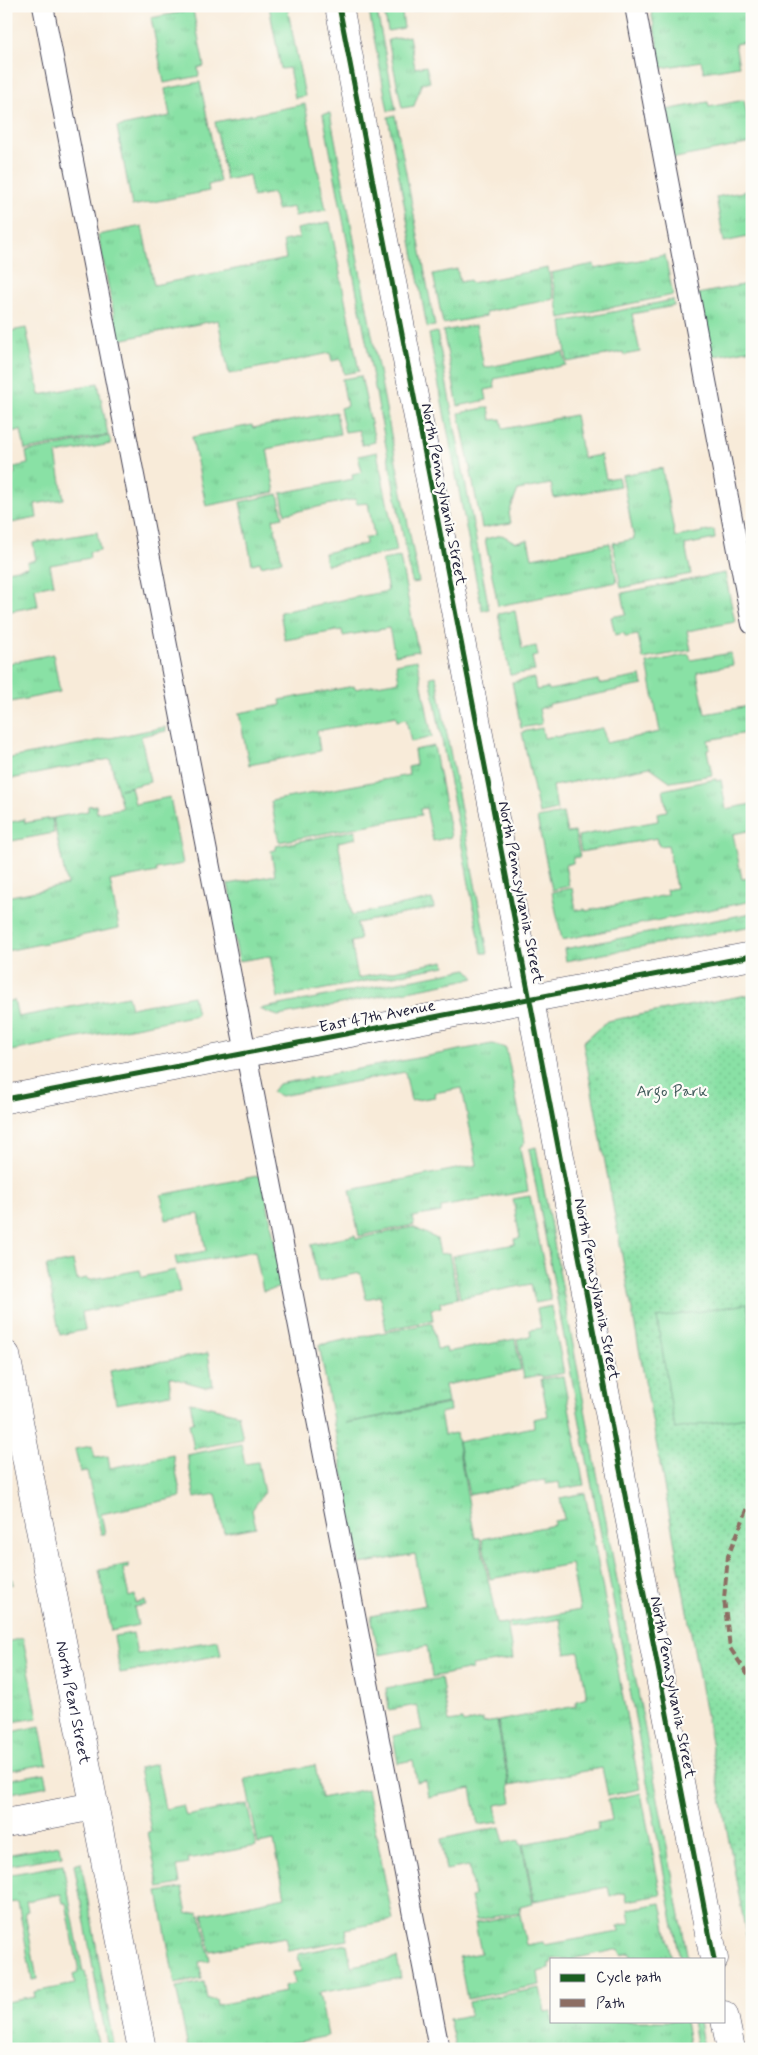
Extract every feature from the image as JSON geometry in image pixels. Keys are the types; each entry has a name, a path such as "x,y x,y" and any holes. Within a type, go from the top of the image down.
{"street":[{"name":"North Pennsylvania Street","path":"339,6 714,1958"},
{"name":"East 47th Avenue","path":"6,1099 752,956"},
{"name":"North Pearl Street","path":"6,1355 11,1401 142,2049"},
{"path":"6,1823 94,1806"},
{"path":"725,2022 731,2049"}],"lane":[{"path":"43,6 439,2049"},
{"path":"635,6 752,624"}],"green space":[{"path":"269,6 287,6 305,96 295,98 289,68 281,69"},
{"path":"368,6 376,6 396,110 388,111"},
{"path":"383,6 425,6 425,8 402,13 404,28 388,31"},
{"path":"650,6 752,6 752,41 735,44 739,66 704,72 701,61 662,68"},
{"path":"193,10 204,66 198,68 199,76 164,83 151,18"},
{"path":"409,36 415,68 426,66 430,82 422,83 414,106 402,108 388,40"},
{"path":"200,82 220,182 208,185 209,191 132,206 117,127 170,116 165,89"},
{"path":"744,100 750,130 752,130 752,143 671,159 661,111 708,102 709,107"},
{"path":"305,104 326,210 295,216 293,207 277,210 273,193 253,197 249,175 226,180 215,122"},
{"path":"330,113 419,582 412,583 323,114"},
{"path":"395,115 435,326 427,327 388,117"},
{"path":"752,190 751,254 748,237 724,242 716,197"},
{"path":"330,222 359,371 344,374 341,359 332,361 330,353 229,374 218,320 119,340 98,235 142,226 154,285 286,259 283,241 299,238 297,229"},
{"path":"665,255 673,295 560,318 551,273 594,264 595,269"},
{"path":"548,268 554,299 486,312 486,316 443,324 433,274 457,269 460,282 470,280 471,283"},
{"path":"752,283 752,349 710,357 698,294"},
{"path":"673,300 674,306 632,314 640,352 624,355 623,352 567,362 562,322"},
{"path":"476,325 484,368 563,352 566,365 494,379 495,388 485,390 487,400 458,406 443,331"},
{"path":"26,328 40,395 98,383 108,435 25,450 21,430 6,433 6,332"},
{"path":"437,332 489,609 482,611 429,334"},
{"path":"361,376 375,442 362,445 359,430 345,432 340,408 347,406 342,379"},
{"path":"489,407 491,420 501,419 503,429 575,415 583,458 601,455 606,479 618,477 620,486 554,498 551,484 518,490 509,513 511,523 482,528 459,413"},
{"path":"336,412 340,434 267,449 275,492 206,506 192,437 252,425 253,428"},
{"path":"109,436 111,444 56,454 64,499 35,504 37,518 6,524 6,476 15,474 14,467 28,464 26,452"},
{"path":"377,452 397,551 326,565 324,553 366,544 365,538 374,536 368,503 357,504 355,499 285,514 281,493 353,479 352,474 362,472 358,456"},
{"path":"662,468 675,537 714,530 715,539 685,545 691,574 621,588 613,543 634,539 622,475"},
{"path":"278,494 283,517 273,519 282,561 261,566 260,562 252,564 240,502"},
{"path":"97,532 100,550 89,552 90,558 50,565 54,584 35,588 38,606 6,612 6,571 28,567 27,562 36,560 33,543"},
{"path":"502,535 515,542 528,540 532,558 610,543 617,582 498,606 485,539"},
{"path":"400,557 418,651 395,655 389,628 343,636 342,630 285,640 280,612 388,591 382,560"},
{"path":"725,573 735,622 687,631 691,650 643,659 638,635 625,637 624,633 615,635 611,617 626,614 622,593"},
{"path":"515,611 522,649 536,646 538,656 532,657 535,671 510,675 498,614"},
{"path":"731,653 733,665 697,672 705,714 749,706 752,732 708,740 710,749 707,750 712,775 671,782 650,767 553,786 557,810 539,814 522,732 542,728 544,738 603,728 606,743 660,732 647,663 689,654 691,660"},
{"path":"53,654 60,692 6,703 6,664"},
{"path":"417,660 432,737 411,742 406,719 397,721 396,716 317,731 320,751 249,765 239,713 281,705 280,700 354,686 355,689 399,681 396,664"},
{"path":"436,676 488,953 482,953 430,677"},
{"path":"641,676 643,685 549,704 549,706 539,709 542,724 521,728 512,682 534,678 536,690 548,688 549,690 598,680 599,684"},
{"path":"165,727 166,731 141,736 150,782 120,789 131,787 135,804 170,797 183,864 156,869 157,872 110,881 119,928 6,951 6,897 67,885 53,818 88,811 88,806 96,805 97,813 122,808 110,759 6,780 6,759"},
{"path":"434,746 451,837 433,841 426,808 420,809 421,815 279,842 271,801 409,775 408,767 416,765 414,750"},
{"path":"716,779 716,781 721,780 726,809 752,804 752,830 733,834 742,879 750,878 752,901 562,940 552,892 572,888 576,910 585,909 586,911 667,895 666,890 676,888 668,845 659,846 657,838 581,852 578,836 658,821 657,813 667,811 663,790"},
{"path":"563,813 567,833 575,832 580,857 573,858 573,863 565,865 569,886 552,890 537,818"},
{"path":"6,817 12,822 24,819 25,823 52,818 54,833 6,842"},
{"path":"355,830 356,838 338,842 352,915 432,899 434,908 357,923 360,940 351,942 358,978 444,961 445,966 278,998 270,956 239,961 227,904 232,903 228,884 275,875 271,851 276,850 276,846"},
{"path":"752,913 752,926 566,961 564,949"},
{"path":"467,969 475,978 278,1016 259,1009"},
{"name":"Argo Park","path":"752,994 752,1967 583,1042 607,1021"},
{"path":"128,996 131,1008 193,996 197,1015 6,1052 6,1002 14,1000 18,1017"},
{"path":"492,1044 506,1048 525,1142 520,1148 528,1191 441,1207 441,1212 413,1217 414,1225 359,1236 350,1190 477,1165 462,1088 434,1093 435,1097 411,1101 405,1072 281,1096 272,1092 278,1084"},
{"path":"536,1147 688,1958 680,1958 529,1149"},
{"path":"262,1175 283,1287 263,1291 255,1251 177,1265 175,1257 206,1251 199,1214 166,1220 161,1195"},
{"path":"530,1196 551,1300 535,1303 531,1284 460,1298 452,1256 515,1244 514,1239 520,1238 513,1199"},
{"path":"413,1227 437,1239 440,1254 449,1253 458,1298 440,1302 441,1307 431,1309 433,1320 386,1330 380,1296 366,1299 360,1273 318,1282 311,1245 355,1235 356,1239"},
{"path":"73,1261 77,1280 87,1278 88,1280 140,1270 142,1277 175,1270 180,1292 82,1312 85,1330 60,1335 46,1266"},
{"path":"747,1304 752,1332 752,1416 675,1429 657,1318"},
{"path":"551,1306 564,1373 524,1378 517,1339 531,1336 530,1330 541,1328 537,1309"},
{"path":"432,1323 437,1349 446,1348 447,1352 515,1339 521,1370 445,1385 448,1403 346,1423 449,1404 450,1411 440,1413 444,1435 456,1433 475,1538 480,1538 497,1624 507,1623 513,1659 472,1666 472,1669 432,1677 427,1646 379,1655 371,1616 425,1605 415,1554 360,1564 319,1345"},
{"path":"208,1353 213,1385 205,1387 169,1377 171,1394 116,1404 110,1371"},
{"path":"563,1376 584,1485 560,1489 559,1482 546,1484 545,1480 469,1495 458,1442 534,1427 533,1419 548,1416 541,1379"},
{"path":"190,1402 238,1414 243,1439 194,1449 189,1424 194,1422"},
{"path":"241,1444 245,1464 258,1462 264,1493 252,1510 256,1527 224,1533 216,1494 195,1498 187,1455"},
{"path":"92,1446 95,1458 108,1456 110,1468 173,1455 181,1497 101,1514 105,1534 101,1534 87,1471 80,1472 75,1449"},
{"path":"585,1493 640,1789 608,1796 602,1768 510,1785 498,1721 576,1706 576,1701 587,1698 579,1652 566,1654 560,1619 510,1628 509,1623 580,1610 571,1564 490,1579 482,1539 554,1525 554,1521 564,1519 560,1498"},
{"path":"6,1552 13,1584 6,1586"},
{"path":"129,1564 129,1567 123,1569 129,1597 135,1595 136,1603 145,1601 146,1605 134,1607 138,1625 111,1631 99,1570"},
{"path":"133,1633 137,1654 218,1640 221,1655 120,1673 114,1636"},
{"path":"23,1638 38,1718 6,1723 6,1642"},
{"path":"441,1678 449,1722 462,1720 463,1723 483,1719 483,1723 497,1721 512,1802 496,1805 499,1822 478,1825 471,1789 428,1797 425,1780 417,1782 413,1760 398,1763 393,1736 422,1730 417,1705 389,1710 386,1688"},
{"path":"40,1726 47,1764 6,1771 6,1733"},
{"path":"156,1764 165,1809 183,1805 186,1816 247,1804 256,1846 188,1859 189,1864 177,1866 180,1884 159,1888 148,1832 151,1831 139,1768"},
{"path":"315,1765 321,1798 367,1789 393,1920 346,1929 348,1940 288,1951 285,1937 210,1951 203,1914 285,1897 274,1841 258,1844 245,1779"},
{"path":"45,1773 48,1786 6,1794 6,1780"},
{"path":"641,1793 661,1895 627,1901 625,1893 610,1896 608,1887 534,1901 523,1844 598,1830 597,1823 612,1820 608,1800"},
{"path":"500,1827 504,1843 519,1840 520,1844 522,1844 533,1903 520,1906 521,1912 476,1920 471,1897 474,1896 469,1866 446,1870 441,1839"},
{"path":"60,1845 62,1856 6,1866 6,1855"},
{"path":"81,1862 115,2049 108,2049 74,1864"},
{"path":"63,1865 99,2049 6,2049 6,2002 35,1997 34,1992 75,1984 73,1974 79,1972 66,1903 63,1903 61,1894 26,1901 28,1911 25,1912 37,1979 32,1980 18,1902 6,1903 6,1875"},
{"path":"182,1888 187,1914 198,1912 201,1915 210,1960 199,1962 202,1979 175,1984 158,1892"},
{"path":"661,1903 672,1958 631,1958 630,1953 621,1955 619,1949 577,1958 550,1958 549,1969 538,1972 540,1985 467,1999 459,1957 481,1953 475,1923 520,1914 526,1945 543,1942 544,1945 619,1932 618,1926 630,1923 628,1909"},
{"path":"347,1944 351,1966 397,1958 401,1978 319,1993 328,2036 261,2049 188,2049 176,1987 204,1982 207,2000 216,1999 217,2005 285,1992 284,1986 295,1983 293,1972 301,1971 298,1954"},
{"path":"540,1988 545,2012 550,2011 550,2022 685,2022 690,2049 449,2049 455,2046 449,2019 470,2015 468,2002"},
{"path":"692,2022 699,2022 704,2049 697,2049"}],"marked path":[{"path":"752,1498 728,1556 724,1599 730,1648 752,1681"}],"cycle path":[{"path":"339,6 714,1958"},
{"path":"6,1099 752,956"}]}
